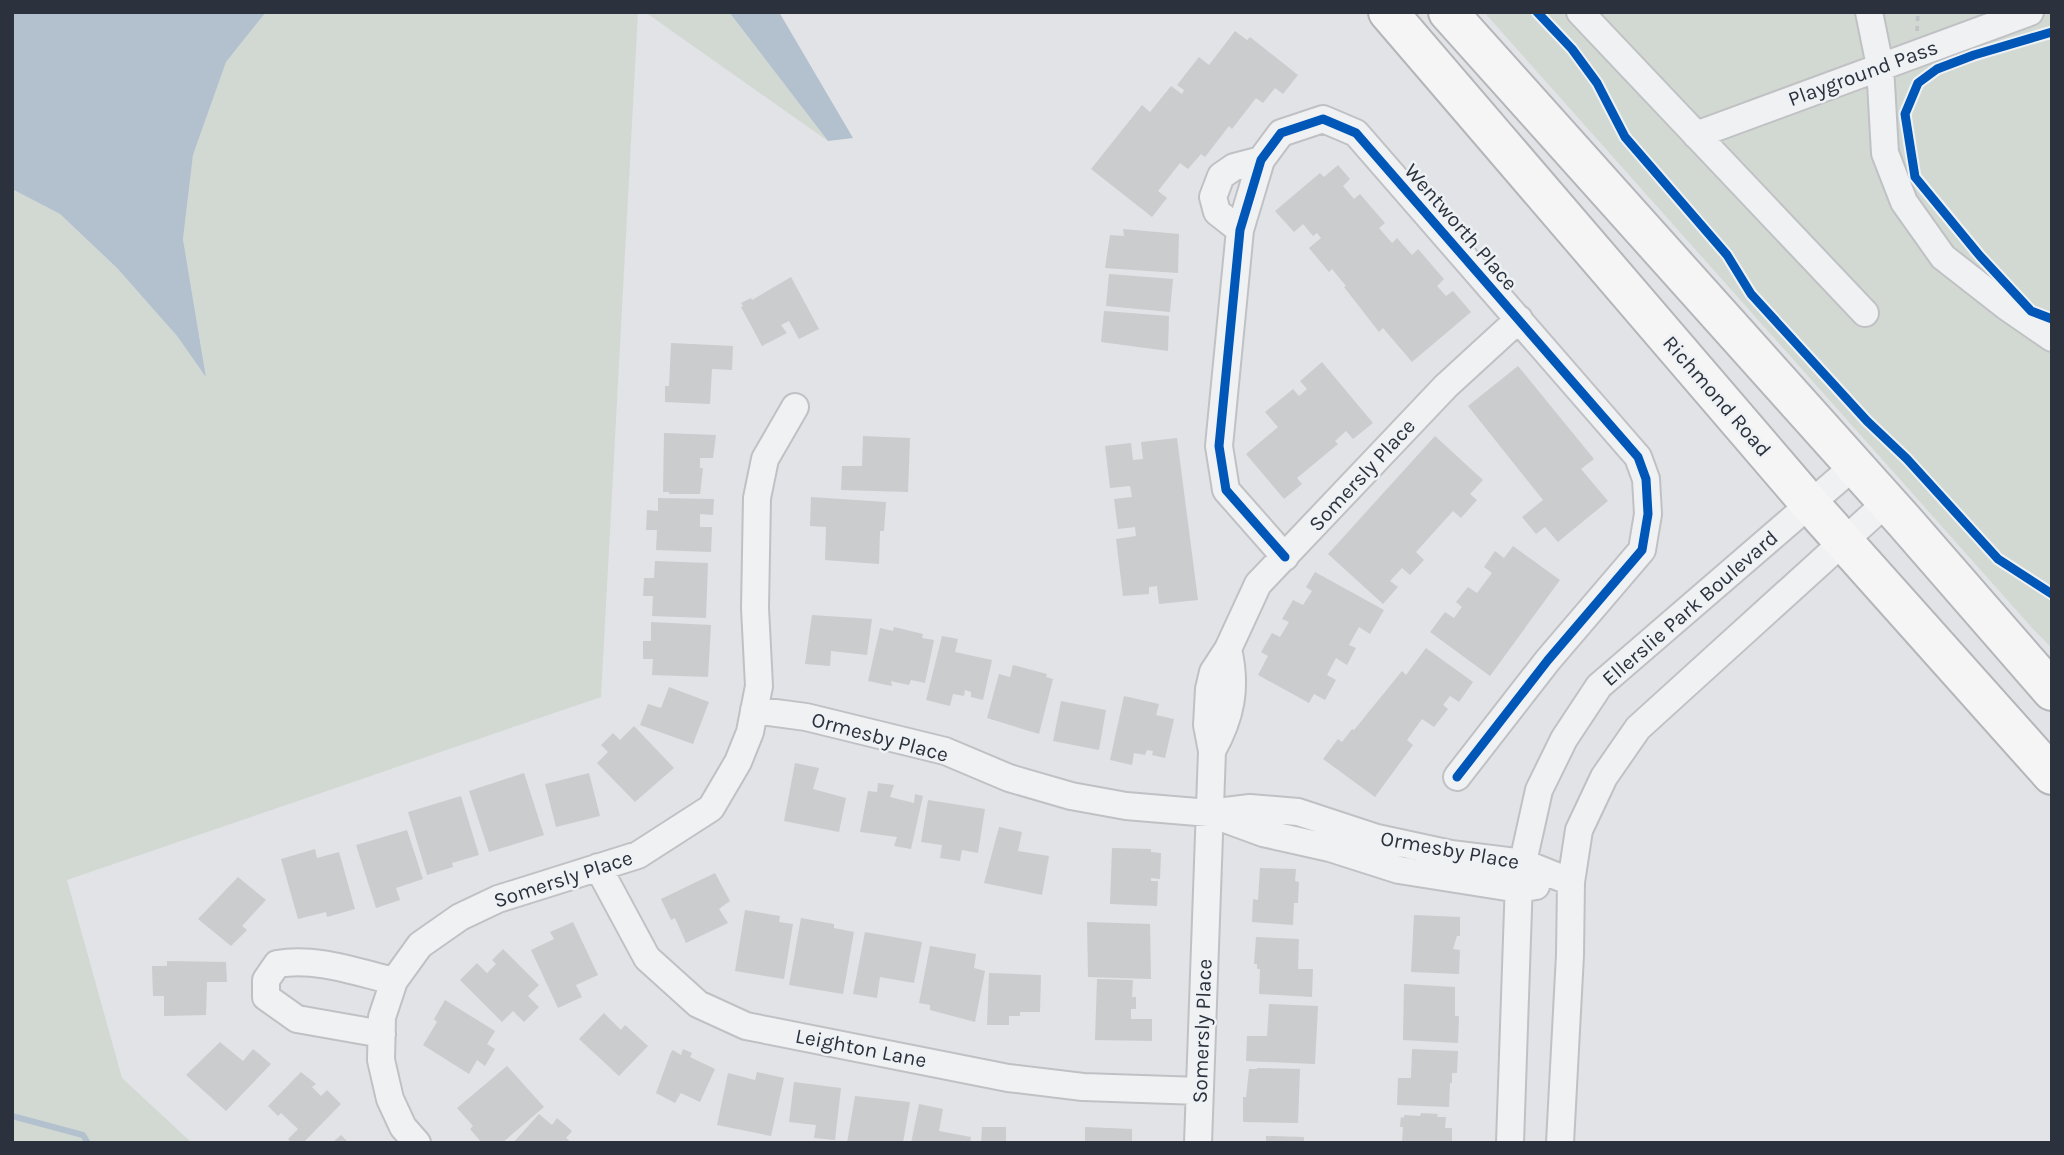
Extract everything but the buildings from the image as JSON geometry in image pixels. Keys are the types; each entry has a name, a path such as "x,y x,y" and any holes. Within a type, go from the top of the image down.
{"highway":[{"name":"Richmond Road","path":"1388,12 1810,504 2052,775"},
{"path":"1448,12 1887,502 2052,691"}],"street":[{"path":"1580,12 1866,313"},
{"path":"1869,12 1880,66 1885,153 1904,202 1944,257 2007,307 2052,338"},
{"name":"Playground Pass","path":"1696,135 2030,12"},
{"name":"Wentworth Place","path":"1285,557 1226,490 1219,446 1240,230 1261,160 1281,133 1323,120 1356,133 1638,457 1646,479 1648,514 1642,550 1548,660 1457,777"},
{"path":"1240,230 1217,212 1213,197 1221,176 1234,167 1261,160"},
{"name":"Somersly Place","path":"1198,1143 1212,751 1225,727 1231,701 1234,674 1228,649 1258,584 1446,386 1519,319"},
{"name":"Somersly Place","path":"417,1143 404,1127 390,1099 381,1060 382,1017 394,981 420,945 460,917 498,899 638,855 711,808 738,762 750,732 758,686 755,608 757,498 765,459 795,407"},
{"name":"Ellerslie Park Boulevard","path":"1510,1143 1519,889 1539,790 1564,738 1599,686 1854,466"},
{"path":"1560,1143 1570,956 1571,882 1579,830 1604,777 1638,728 1887,502"},
{"name":"Ormesby Place","path":"754,710 806,717 945,751 1009,778 1071,796 1126,806 1209,813 1250,808 1298,812 1377,838 1451,854 1524,863 1571,882"},
{"name":"Ormesby Place","path":"1209,813 1263,833 1331,848 1399,870 1519,889 1571,882"},
{"name":"Leighton Lane","path":"598,867 647,958 698,1004 746,1026 1008,1078 1083,1087 1200,1091"},
{"path":"382,1034 297,1020 266,997 266,980 276,964 293,961 324,964 394,981"}],"shaded area":[{"path":"266,12 638,12 601,697 67,880 122,1078 192,1143 12,1143 12,189 60,214 117,268 177,336 206,376 183,239 193,155 226,62"},
{"path":"645,12 729,12 828,141"},
{"path":"1484,12 2052,12 2052,648 2035,631"}],"water":[{"path":"12,12 266,12 226,62 193,155 183,239 206,377 177,336 117,268 60,214 12,189"},
{"path":"729,12 779,12 853,138 828,141"}],"waterway":[{"path":"12,1116 83,1135 88,1143"}],"cycle path":[{"path":"1537,12 1572,49 1597,83 1625,137 1727,255 1751,294 1998,559 2052,594"},
{"path":"2052,32 1937,69 1918,83 1905,114 1915,177 1980,256 2031,311 2052,319"},
{"path":"1285,557 1226,490 1219,446 1240,230 1261,160 1281,133 1323,119 1356,133 1638,457 1646,479 1648,514 1642,550 1548,660 1457,777"}]}
